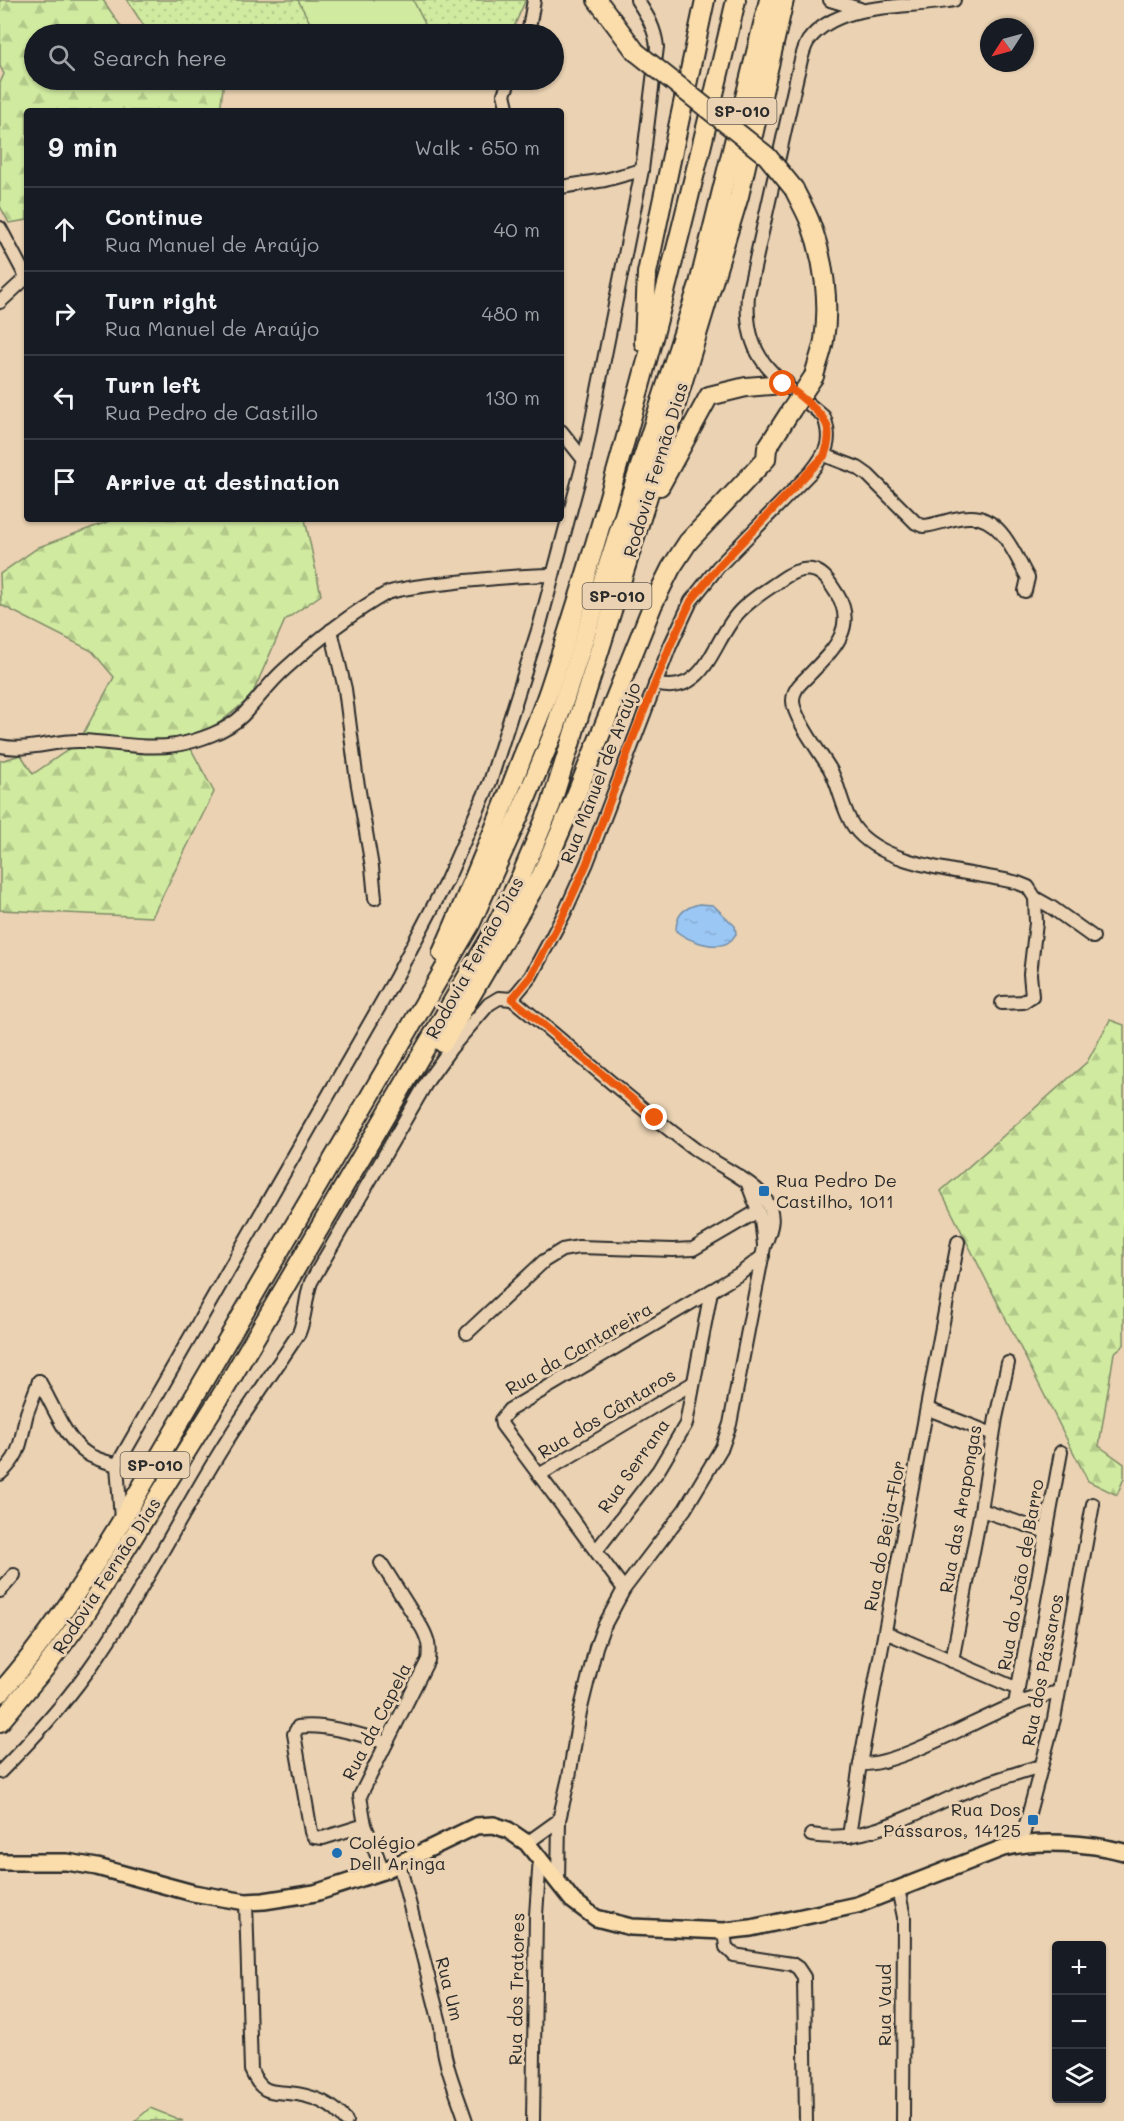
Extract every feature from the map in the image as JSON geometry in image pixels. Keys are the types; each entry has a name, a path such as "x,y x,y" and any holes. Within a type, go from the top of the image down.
{"highway":[{"path":"372,1138 427,1070 541,876 653,604 671,568 688,542 766,459 767,448 814,376 824,342 827,311 820,256 810,222 794,189 767,156 636,52 597,0"},
{"path":"646,362 643,334 647,273 705,0"},
{"path":"407,1032 500,815 550,686 612,487 646,362 736,0"},
{"name":"Rodovia Fernão Dias","path":"0,1693 32,1656 71,1602 121,1522 470,925 555,729 699,284 769,0"},
{"name":"Rodovia Fernão Dias","path":"0,1722 45,1668 86,1613 222,1394 490,938 530,856 551,806 739,196 784,0"},
{"path":"638,528 709,396 747,387 783,384"},
{"path":"498,950 530,856"}],"main road":[{"path":"0,1862 67,1862 97,1867 193,1893 246,1902 284,1899 315,1893 383,1871 476,1826 494,1825 508,1830 527,1843 583,1910 596,1918 631,1927 724,1930 751,1928 857,1905 1021,1843 1046,1842 1124,1852"}],"street":[{"path":"530,24 534,0"},
{"path":"121,1522 117,1465 395,979 447,880 490,782 540,624 584,460 642,170 657,47 656,34 647,14 637,0"},
{"path":"831,0 861,10"},
{"path":"954,0 861,10 844,14 822,25 805,48 748,296 747,318 756,351 765,367 824,417 828,427 824,456 858,468 868,475 916,523 923,526 972,516 993,525 1003,535 1028,578 1025,591"},
{"path":"506,90 504,94 507,108"},
{"path":"564,187 605,180 642,170"},
{"path":"0,228 24,272"},
{"path":"0,302 24,280"},
{"path":"564,435 584,460"},
{"name":"Rua Manuel de Araújo","path":"512,999 531,976 587,863 655,684 691,601 718,567 824,456"},
{"path":"655,684 670,689 687,684 701,672 738,613 754,598 793,572 815,570 828,579 839,598 845,621 841,638 795,691 794,706 830,769 855,828 880,849 905,860 1028,887 1035,898 1036,923 1029,974 1032,996 1023,1002 1002,1003"},
{"path":"0,746 9,748 47,746 75,741 105,742 149,748 198,739 235,722 283,670 331,630 375,600 398,590 521,575 552,575"},
{"path":"331,630 345,689 375,898"},
{"path":"1035,898 1051,906 1093,937"},
{"path":"0,1772 29,1743 75,1688 99,1654 179,1524 223,1447 299,1333 305,1317 305,1300 311,1282 428,1080 450,1048 489,1004 499,998 512,999 674,1133 711,1161 763,1195 773,1218 764,1251 730,1424 722,1447 685,1509 624,1589 603,1628 596,1647 580,1712 559,1820 558,1882"},
{"path":"748,1184 758,1211 764,1251"},
{"path":"467,1333 544,1261 561,1250 579,1247 693,1249 758,1211"},
{"name":"Rua do Beija-Flor","path":"849,1836 860,1764 958,1242"},
{"name":"Rua da Cantareira","path":"624,1589 502,1425 501,1420 504,1415 741,1273 764,1251"},
{"name":"Rua Serrana","path":"596,1551 658,1471 679,1437 688,1415 711,1291"},
{"name":"Rua das Arapongas","path":"952,1661 1008,1363"},
{"path":"0,1474 14,1460 21,1446 27,1415 39,1381 66,1432 75,1444 88,1455 117,1465"},
{"name":"Rua dos Cântaros","path":"539,1475 693,1383"},
{"path":"928,1409 993,1434"},
{"name":"Rua do João de Barro","path":"1015,1704 1061,1452"},
{"name":"Rua dos Pássaros","path":"1021,1843 1054,1719 1094,1504"},
{"path":"981,1510 1047,1533"},
{"name":"Rua da Capela","path":"381,1563 422,1628 428,1639 430,1650 428,1660 360,1796 365,1825 383,1871"},
{"path":"0,1591 14,1575"},
{"path":"885,1632 1018,1689"},
{"path":"860,1764 867,1765 903,1755 1015,1704 1058,1692"},
{"path":"365,1825 323,1838 314,1837 311,1832 294,1734 298,1727 306,1726 336,1730 386,1743"},
{"path":"811,1835 837,1838 896,1824 978,1787 1041,1766"},
{"path":"527,1843 559,1820"},
{"name":"Rua dos Tratores","path":"533,2121 536,1915 540,1857"},
{"name":"Rua Um","path":"399,1863 441,2027 447,2070 466,2121"},
{"name":"Rua Vaud","path":"898,1889 904,1917 903,2121"},
{"path":"246,1902 251,2070 254,2078 265,2089 273,2092 299,2094 325,2102 341,2114 346,2121"},
{"path":"724,1930 726,1947 734,1955 792,1964 804,1977 806,2121"}],"green space":[{"path":"0,0 103,0 119,24 24,24 24,90 223,90 220,108 24,108 24,220 9,223 0,206 0,83 4,74 0,66"},
{"path":"127,0 525,0 515,24 143,24"},
{"path":"298,0 413,0 425,24 311,24"},
{"path":"107,522 306,522 321,595 285,620 251,697 190,747 214,792 152,917 0,910 0,761 21,755 33,774 78,743 114,677 92,651 1,605 0,574 39,547"},
{"path":"1110,1020 1124,1025 1124,1345 1114,1353 1099,1446 1124,1464 1124,1478 1117,1495 1088,1481 941,1191 1087,1062"},
{"path":"150,2108 183,2121 135,2121"}],"water":[{"path":"699,904 713,905 735,926 736,934 731,940 718,945 702,944 676,931 679,916"}],"place":[{"name":"Rua Pedro De Castilho, 1011","path":"764,1191"},
{"name":"Rua Dos Pássaros, 14125","path":"1033,1820"},
{"name":"Colégio Dell Aringa","path":"337,1853"}],"route":[{"path":"655,1118 512,999 531,976 564,914 587,863 633,738 691,601 718,567 824,456 828,427 824,417 783,384"}]}
